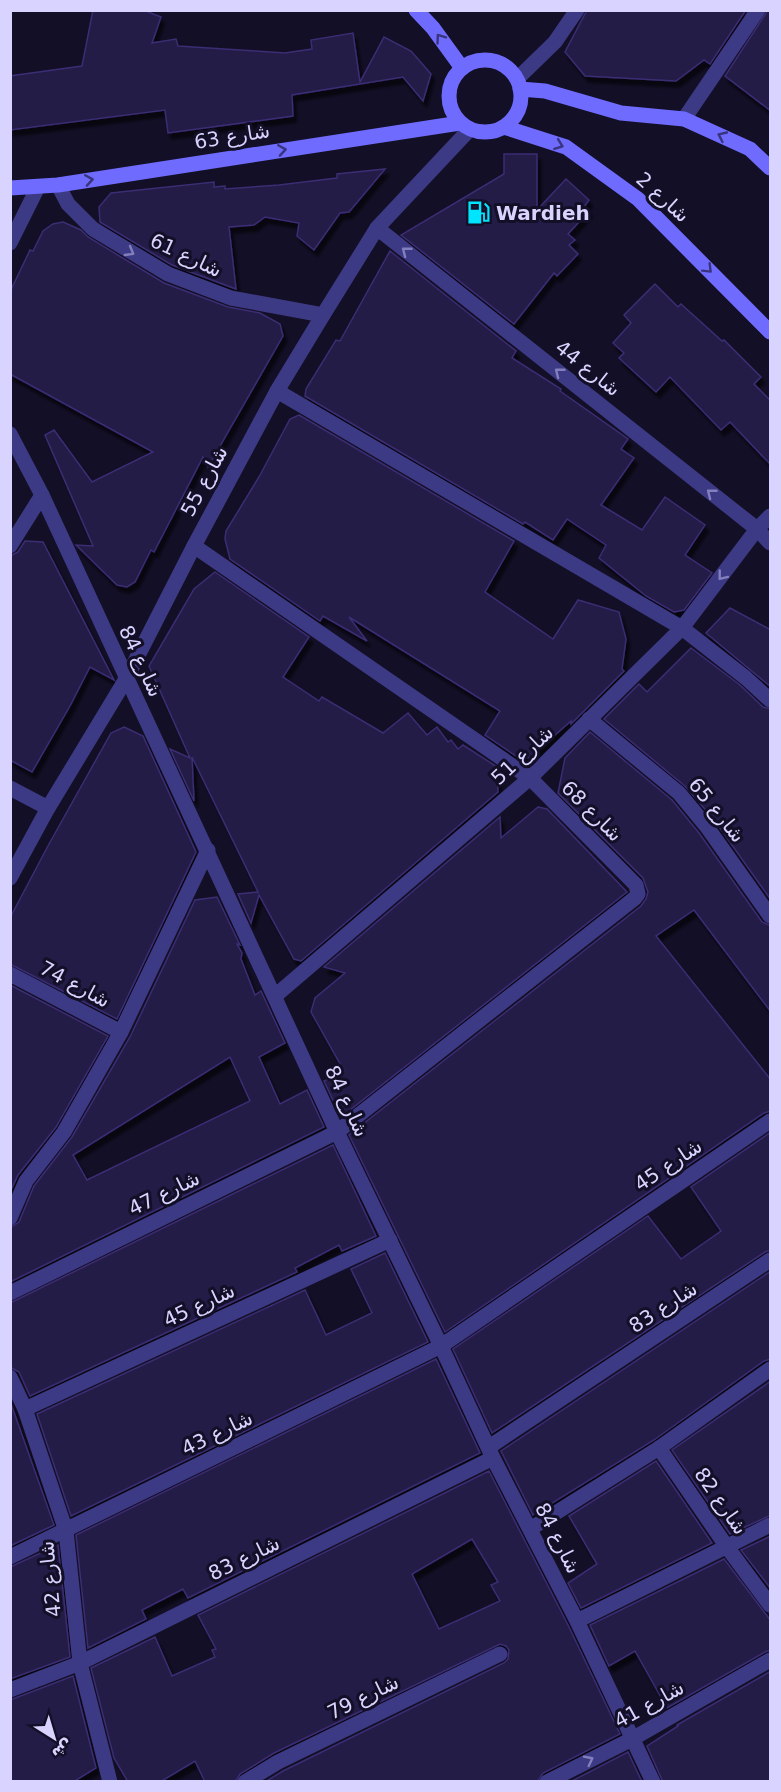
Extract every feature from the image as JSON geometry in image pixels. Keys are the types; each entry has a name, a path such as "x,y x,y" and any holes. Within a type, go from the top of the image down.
{"main road":[{"path":"416,10 433,28 462,68"},
{"path":"486,60 498,62 509,69 519,84 520,104 514,117 504,127 481,132 465,126 452,110 449,95 453,81 462,68 473,62 486,60"},
{"path":"519,84 621,113 684,119 750,149 771,168"},
{"name":"شارع 63","path":"10,188 38,187 465,126"},
{"name":"شارع 2","path":"504,127 566,147 638,199 771,332"}],"street":[{"path":"519,84 555,42 577,10"},
{"path":"684,119 758,10"},
{"name":"شارع 55","path":"10,878 48,808 126,679 277,391 322,315 377,228 465,126"},
{"name":"شارع 61","path":"57,184 68,204 93,229 168,274 231,298 322,315"},
{"path":"10,243 38,187"},
{"name":"شارع 44","path":"377,228 757,529 771,543"},
{"path":"277,391 682,628 771,700"},
{"name":"شارع 84","path":"10,434 42,495 337,1132 491,1453 577,1621 653,1782"},
{"path":"10,546 42,495"},
{"name":"شارع 51","path":"275,996 530,778 682,628 757,529 771,516"},
{"name":"شارع 68","path":"194,546 530,778 638,889 637,896 337,1132"},
{"name":"شارع 65","path":"590,719 679,793 707,827 771,916"},
{"path":"10,788 48,808"},
{"path":"10,1218 26,1181 64,1132 121,1032 208,850"},
{"name":"شارع 74","path":"10,974 121,1032"},
{"name":"شارع 45","path":"441,1346 771,1121"},
{"name":"شارع 47","path":"10,1293 337,1132"},
{"name":"شارع 45","path":"25,1409 390,1240"},
{"name":"شارع 83","path":"10,1690 80,1663 491,1453 771,1260"},
{"name":"شارع 43","path":"10,1557 441,1346"},
{"path":"530,1529 659,1448 771,1369"},
{"name":"شارع 42","path":"10,1377 25,1409 66,1531 80,1663 110,1782"},
{"name":"شارع 82","path":"659,1448 727,1547 771,1605"},
{"path":"577,1621 771,1525"},
{"name":"شارع 79","path":"245,1782 278,1762 500,1654"},
{"name":"شارع 41","path":"547,1782 632,1739 771,1660"}],"building":[{"path":"93,10 143,10 161,17 152,43 176,39 178,46 285,53 312,49 311,40 353,33 360,82 384,37 411,51 431,74 423,101 403,77 292,95 293,116 168,133 165,110 10,130 10,76 82,66"},
{"path":"587,10 746,10 710,64 704,60 676,81 585,76 565,52"},
{"path":"768,10 771,10 771,111 725,76"},
{"path":"504,154 537,154 537,210 566,179 589,200 584,207 589,211 568,234 575,240 569,245 578,254 557,276 554,273 514,324 401,235 504,174"},
{"path":"385,169 349,212 340,213 314,250 297,236 299,223 265,217 254,225 229,227 236,289 172,265 100,222 99,207 111,193 214,182 214,187 225,186 225,189 279,185 337,178 337,174"},
{"path":"63,222 81,230 88,237 164,283 228,307 260,313 280,324 283,336 208,467 203,457 154,552 151,550 135,582 127,587 117,585 76,545 93,546 45,435 54,430 92,482 153,452 10,374 10,292 30,250 33,251 43,231 53,224"},
{"path":"390,251 516,351 512,358 561,389 560,391 628,439 621,449 634,458 601,505 642,530 665,497 705,525 685,555 712,573 684,610 674,612 646,596 599,558 606,545 567,519 553,540 305,396 306,389 336,340 340,341"},
{"path":"655,284 678,307 681,304 722,341 724,340 761,377 754,384 771,401 771,465 730,422 721,430 670,377 656,392 619,358 624,353 613,343 631,323 624,315"},
{"path":"299,415 514,541 485,592 553,639 578,600 619,612 626,639 622,669 624,671 571,724 571,721 529,758 516,756 485,735 500,711 349,617 367,641 323,616 320,621 230,559 225,539 226,531 259,477 290,419"},
{"path":"25,541 43,542 114,680 90,667 32,772 10,760 10,556 18,552"},
{"path":"215,572 309,637 283,677 319,701 322,697 383,733 408,713 427,735 437,727 448,742 451,740 458,749 463,745 497,767 498,792 301,961 294,959 259,895 251,923 238,894 258,892 192,757 194,801 170,749 190,758 149,666 194,589"},
{"path":"730,608 771,630 771,687 706,633"},
{"path":"691,648 740,685 763,707 771,709 771,900 715,821 686,787 604,719 639,684 647,692"},
{"path":"124,727 143,736 196,852 117,1019 10,964 10,918 111,733"},
{"path":"590,732 672,800 699,833 762,922 771,926 771,1012 694,910 656,936 771,1080 771,1111 764,1113 445,1332 349,1135 641,906 646,899 648,892 643,878 558,793 565,758"},
{"path":"538,807 547,809 627,892 341,1117 324,1081 344,1071 311,1012 315,998 345,973 324,967 500,817 501,838"},
{"path":"217,897 240,945 237,944 255,995 261,991 285,1043 259,1057 280,1104 307,1090 324,1127 10,1282 10,1228 19,1222 34,1186 72,1137 130,1037 195,900","holes":["230,1057 250,1101 87,1180 73,1155"]},
{"path":"10,985 108,1036 56,1127 18,1175 10,1192"},
{"path":"771,1132 771,1250 492,1433 453,1349 648,1216 681,1259 721,1231 691,1187"},
{"path":"333,1145 376,1236 342,1251 339,1245 295,1268 297,1272 30,1396 19,1372 10,1367 10,1303"},
{"path":"385,1253 428,1342 71,1516 37,1414 305,1290 326,1335 372,1313 351,1269"},
{"path":"771,1271 771,1359 764,1361 654,1440 533,1515 501,1451"},
{"path":"436,1359 480,1453 188,1598 183,1589 142,1610 146,1619 88,1648 76,1535"},
{"path":"771,1381 771,1515 730,1534 672,1450"},
{"path":"10,1401 54,1525 10,1546"},
{"path":"656,1461 712,1543 581,1608 568,1583 597,1564 569,1516"},
{"path":"489,1471 568,1625 620,1734 543,1773 537,1782 265,1782 283,1771 504,1663 508,1659 509,1650 500,1644 274,1753 240,1774 235,1782 205,1782 195,1761 160,1782 128,1782 114,1758 91,1668 155,1637 172,1676 215,1657 212,1650 216,1649 198,1615","holes":["472,1539 498,1582 491,1585 500,1601 439,1629 412,1574"]},
{"path":"771,1536 771,1589 741,1550"},
{"path":"58,1545 70,1657 10,1679 10,1567"},
{"path":"724,1559 771,1621 771,1650 667,1708 635,1651 609,1666 590,1625"},
{"path":"771,1671 771,1782 663,1782 647,1746 677,1725"},
{"path":"73,1676 96,1768 73,1782 10,1782 10,1700"},
{"path":"628,1752 642,1782 570,1782"}],"place":[{"name":"Wardieh","path":"478,213"}]}
